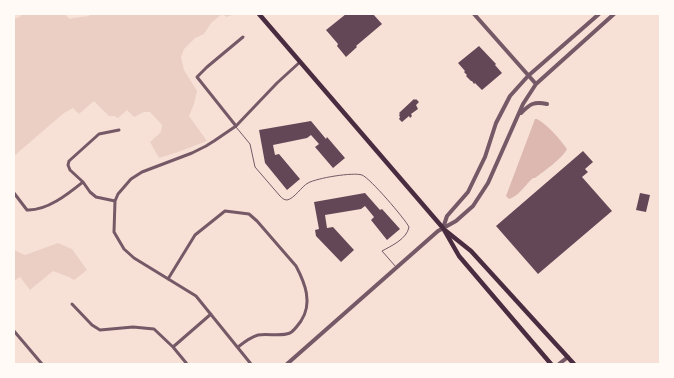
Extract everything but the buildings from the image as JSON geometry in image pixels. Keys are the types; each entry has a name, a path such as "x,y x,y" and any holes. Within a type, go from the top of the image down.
{"main road":[{"path":"259,14 442,228 459,256 552,364"},
{"path":"442,228 471,251 574,364"}],"street":[{"path":"474,14 536,84"},
{"path":"442,228 447,216 468,192 485,157 496,123 510,96 528,76 599,14"},
{"path":"287,364 442,228 456,221 473,206 488,183 517,116 536,84 614,14"},
{"path":"236,126 197,77 243,37"},
{"path":"252,364 196,296 124,250 114,232 115,201 118,194 131,179 142,172 192,153 236,126 300,62"},
{"path":"517,116 531,104 547,104"},
{"path":"115,201 96,198 70,170 68,165 69,161 99,134 119,130"},
{"path":"14,194 27,210 34,210 65,196 83,182"},
{"path":"168,279 196,234 225,211 249,214 257,221 296,266 308,299 305,315 290,333 258,336 238,347"},
{"path":"72,304 92,325 100,330 133,327 154,328 187,364"},
{"path":"173,347 211,314"},
{"path":"14,331 42,364"},
{"path":"559,364 568,357"}],"lane":[{"path":"236,126 250,144 254,164 257,169 284,199 291,198 308,183 324,178 356,174 366,177 409,227 408,233 382,252 396,268"}],"shaded area":[{"path":"20,14 64,14 70,19 89,16 89,14 222,14 211,23 204,34 195,38 184,49 181,57 184,70 197,91 189,116 207,141 159,158 150,142 161,132 162,125 150,112 144,112 134,117 127,110 118,118 109,116 94,101 79,114 73,108 64,113 14,156 14,19 21,16"},
{"path":"222,14 234,14 227,17"},
{"path":"535,119 549,128 567,149 552,165 533,178 513,198 509,199 506,196"},
{"path":"58,243 72,249 87,270 74,280 53,271 30,290 20,277 14,281 14,250 25,255"}]}
